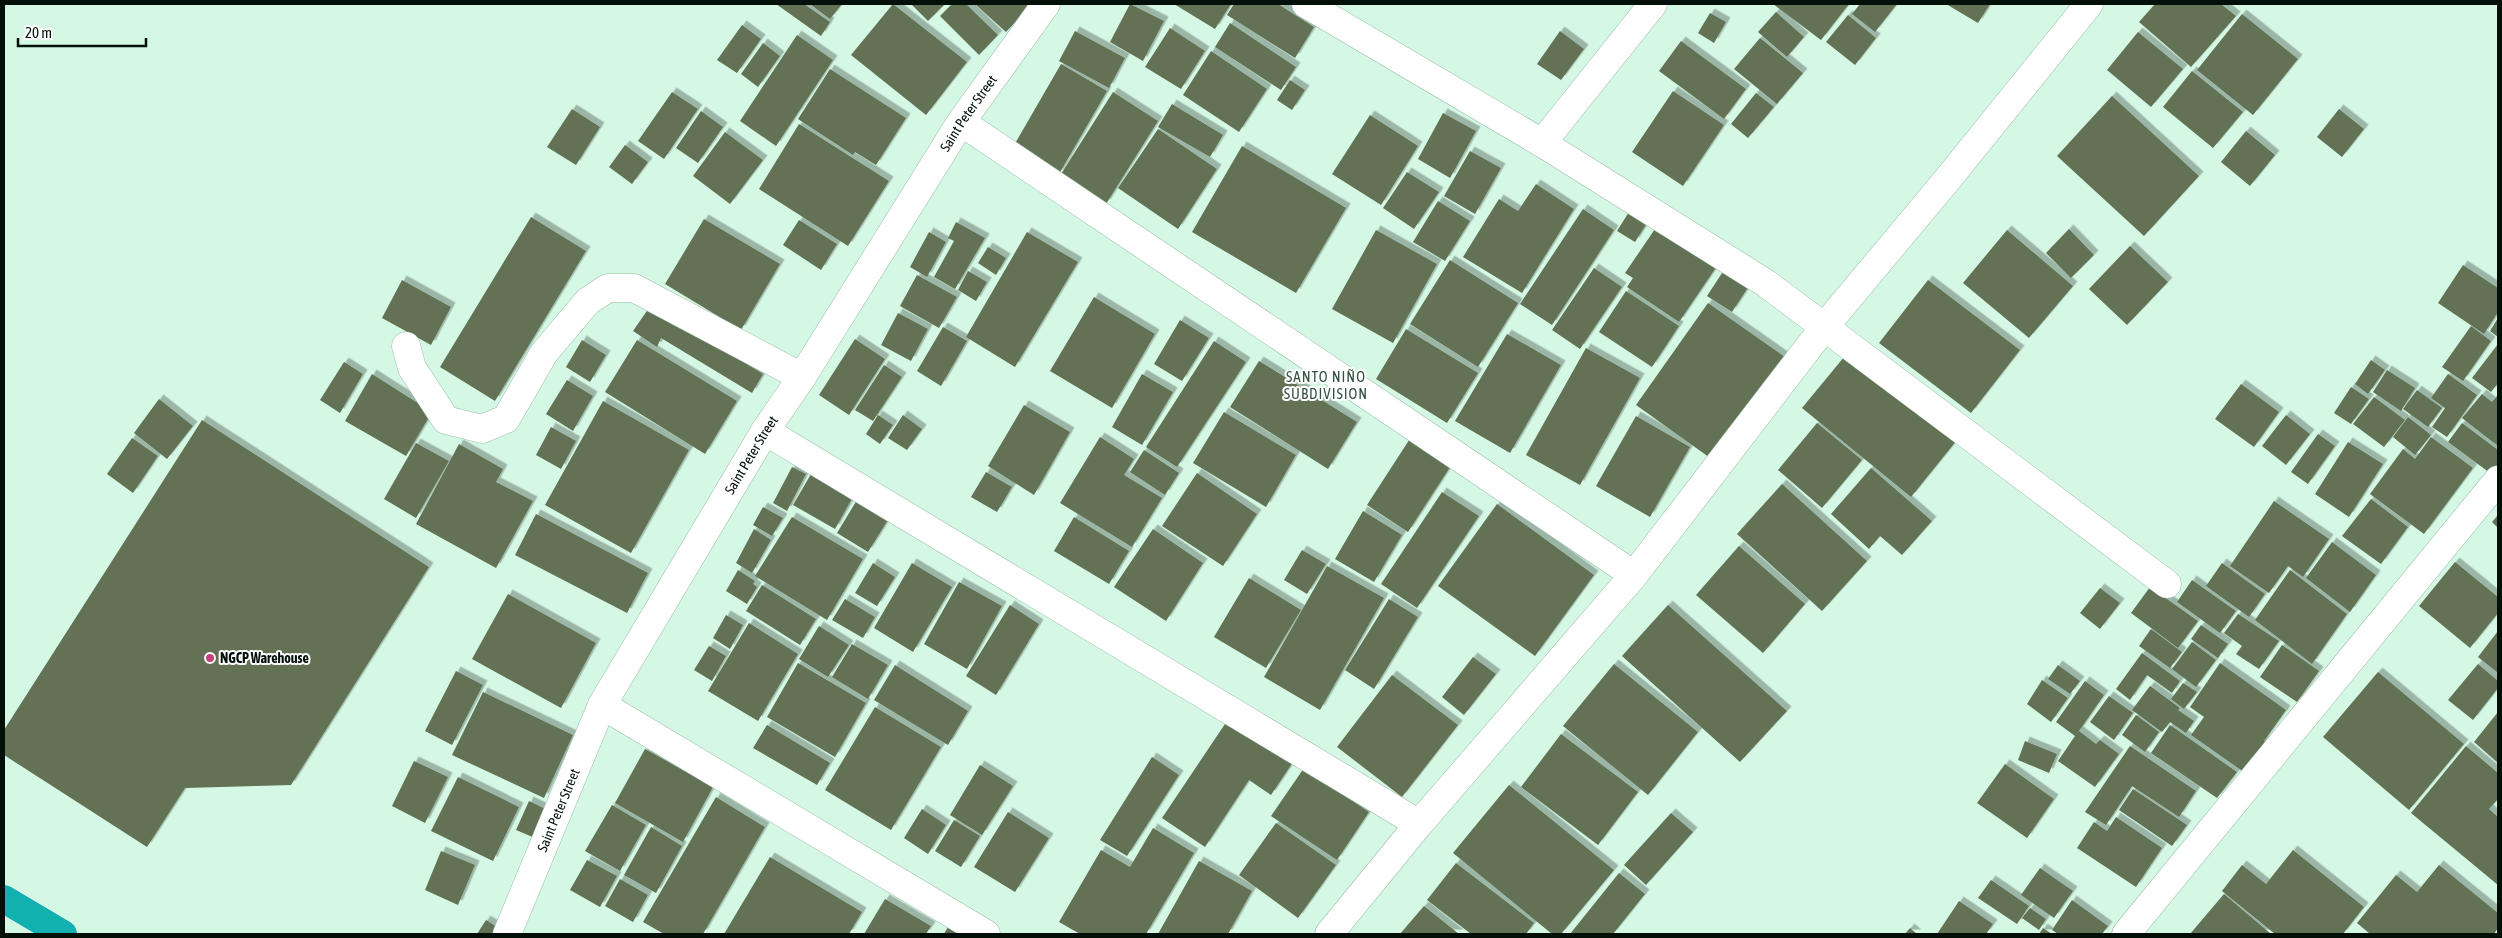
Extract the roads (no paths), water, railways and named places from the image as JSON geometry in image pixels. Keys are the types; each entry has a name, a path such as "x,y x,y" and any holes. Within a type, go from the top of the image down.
{"highway":[{"path":"4,899 63,934"}],"street":[{"name":"Saint Peter Street","path":"507,934 602,705 765,431 802,377 961,122 1046,4"},
{"path":"1306,4 1542,143 1767,284 1825,326 2118,550 2167,584"},
{"path":"1542,143 1652,4"},
{"path":"1329,934 1419,824 1634,575 1825,326 1947,180 2089,4"},
{"path":"961,122 1634,575"},
{"path":"406,346 412,368 446,420 482,429 506,419 544,353 564,326 588,301 608,288 634,288 802,377"},
{"path":"765,431 1419,824"},
{"path":"2126,934 2498,480"},
{"path":"602,705 986,934"}],"place":[{"name":"NGCP Warehouse","path":"210,658"}],"district":[{"name":"SANTO NIÑO SUBDIVISION","path":"1326,384"}]}
